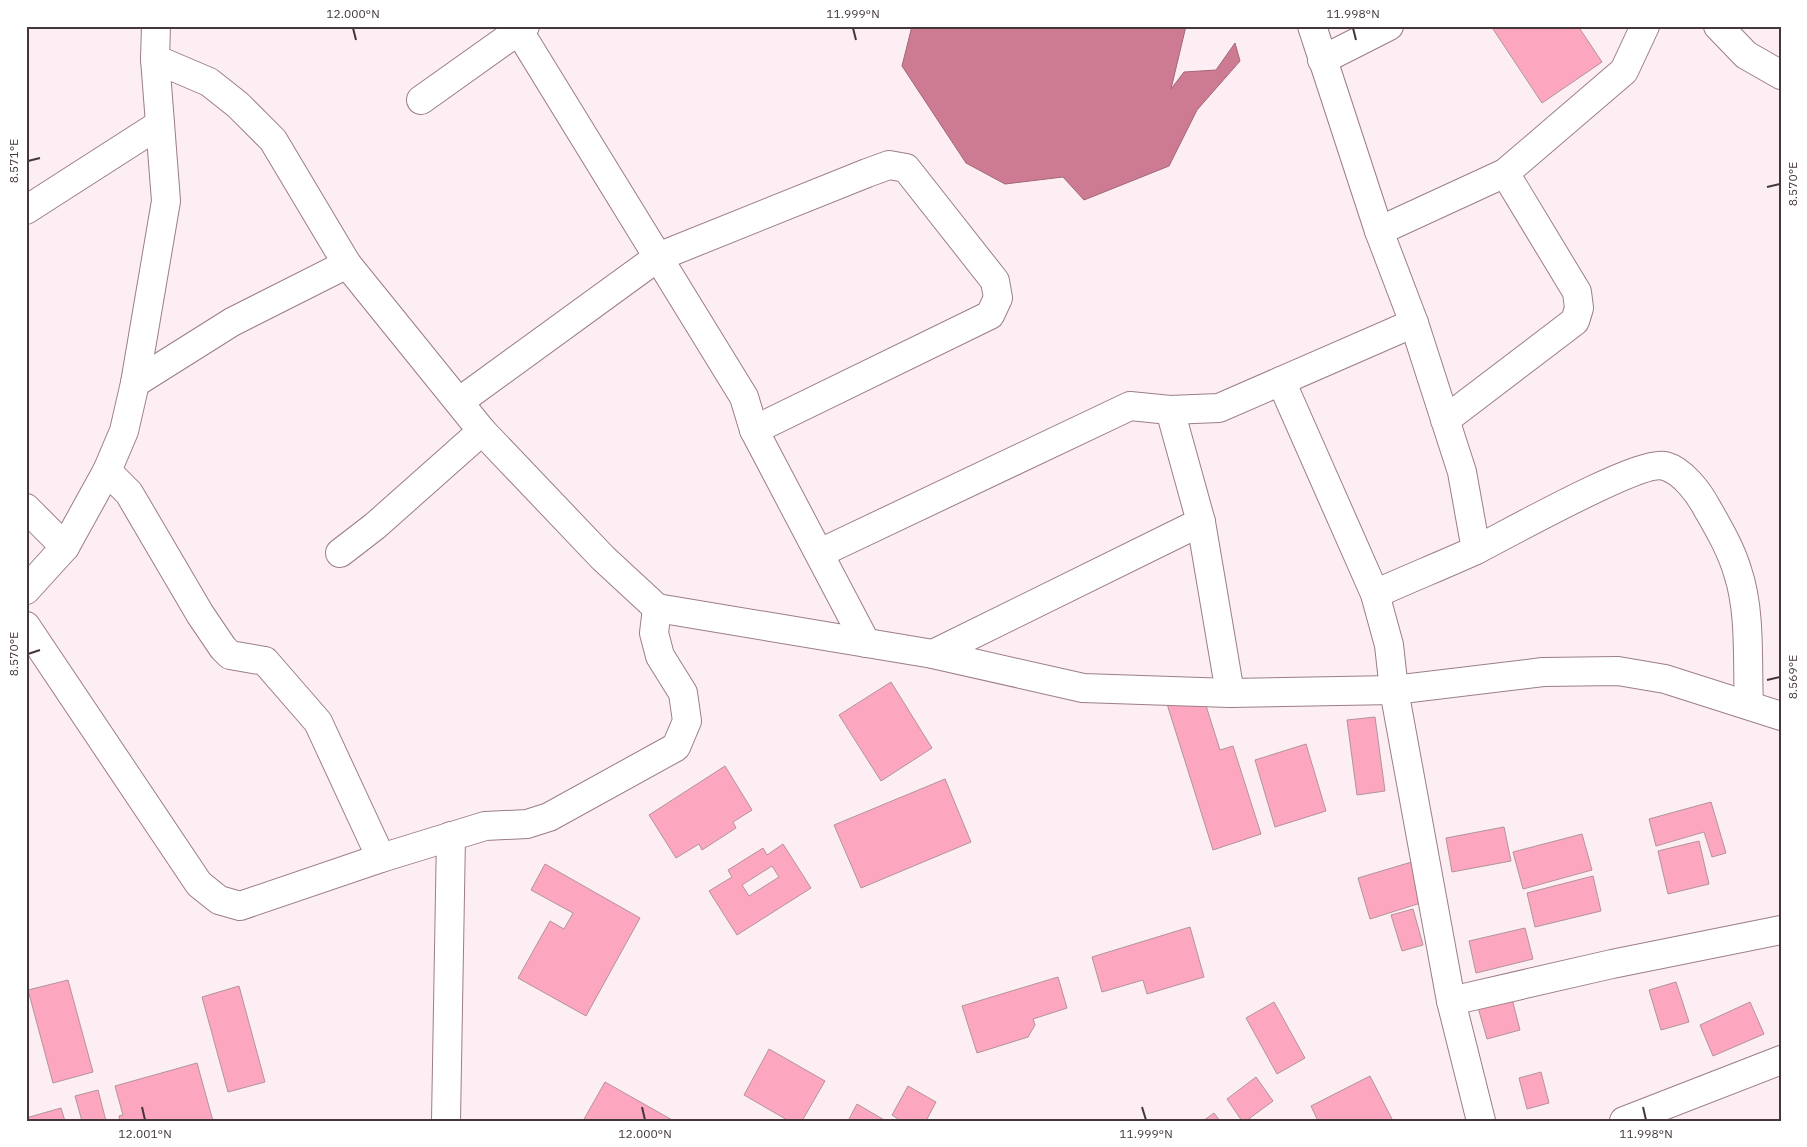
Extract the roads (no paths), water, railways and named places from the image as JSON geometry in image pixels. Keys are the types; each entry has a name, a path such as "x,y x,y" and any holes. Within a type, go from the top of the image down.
{"street":[{"path":"1312,26 1379,231 1414,323 1462,472 1476,550"},
{"path":"1322,60 1390,26"},
{"path":"1379,231 1505,173 1624,71 1645,26"},
{"path":"1718,26 1746,55 1781,75"},
{"path":"421,100 522,29 744,397 754,430 866,643"},
{"path":"26,590 65,547 108,471 124,431 135,383 166,201 154,36"},
{"path":"154,36 238,105 273,140 347,264 460,401 482,431 603,558 658,608 933,654 1083,688 1230,694 1394,690 1543,672 1618,671 1665,679 1781,716"},
{"path":"26,210 160,124"},
{"path":"460,401 658,257 889,165 906,168 994,281 998,298 990,315 754,430"},
{"path":"1445,420 1575,321 1579,308 1577,292 1505,173"},
{"path":"135,383 232,322 347,264"},
{"path":"820,553 1130,406 1170,410 1220,408 1414,323"},
{"path":"1281,381 1375,594 1389,645 1394,690 1451,1001 1481,1121"},
{"path":"1170,410 1201,522 1230,694"},
{"path":"340,553 375,526 482,431"},
{"path":"1375,594 1476,550 1590,491 1648,468 1664,465 1678,473 1700,495 1728,544 1739,575 1745,608 1749,705"},
{"path":"108,471 129,493 200,614 223,648 230,655 265,661 318,722 381,858"},
{"path":"26,508 65,547"},
{"path":"933,654 1201,522"},
{"path":"26,626 199,884 219,900 240,906 381,858 485,826 527,824 549,817 676,747 687,721 683,693 660,656 654,632 658,608"},
{"path":"446,1121 451,836"},
{"path":"1451,1001 1612,964 1781,930"},
{"path":"1624,1121 1781,1060"}]}
